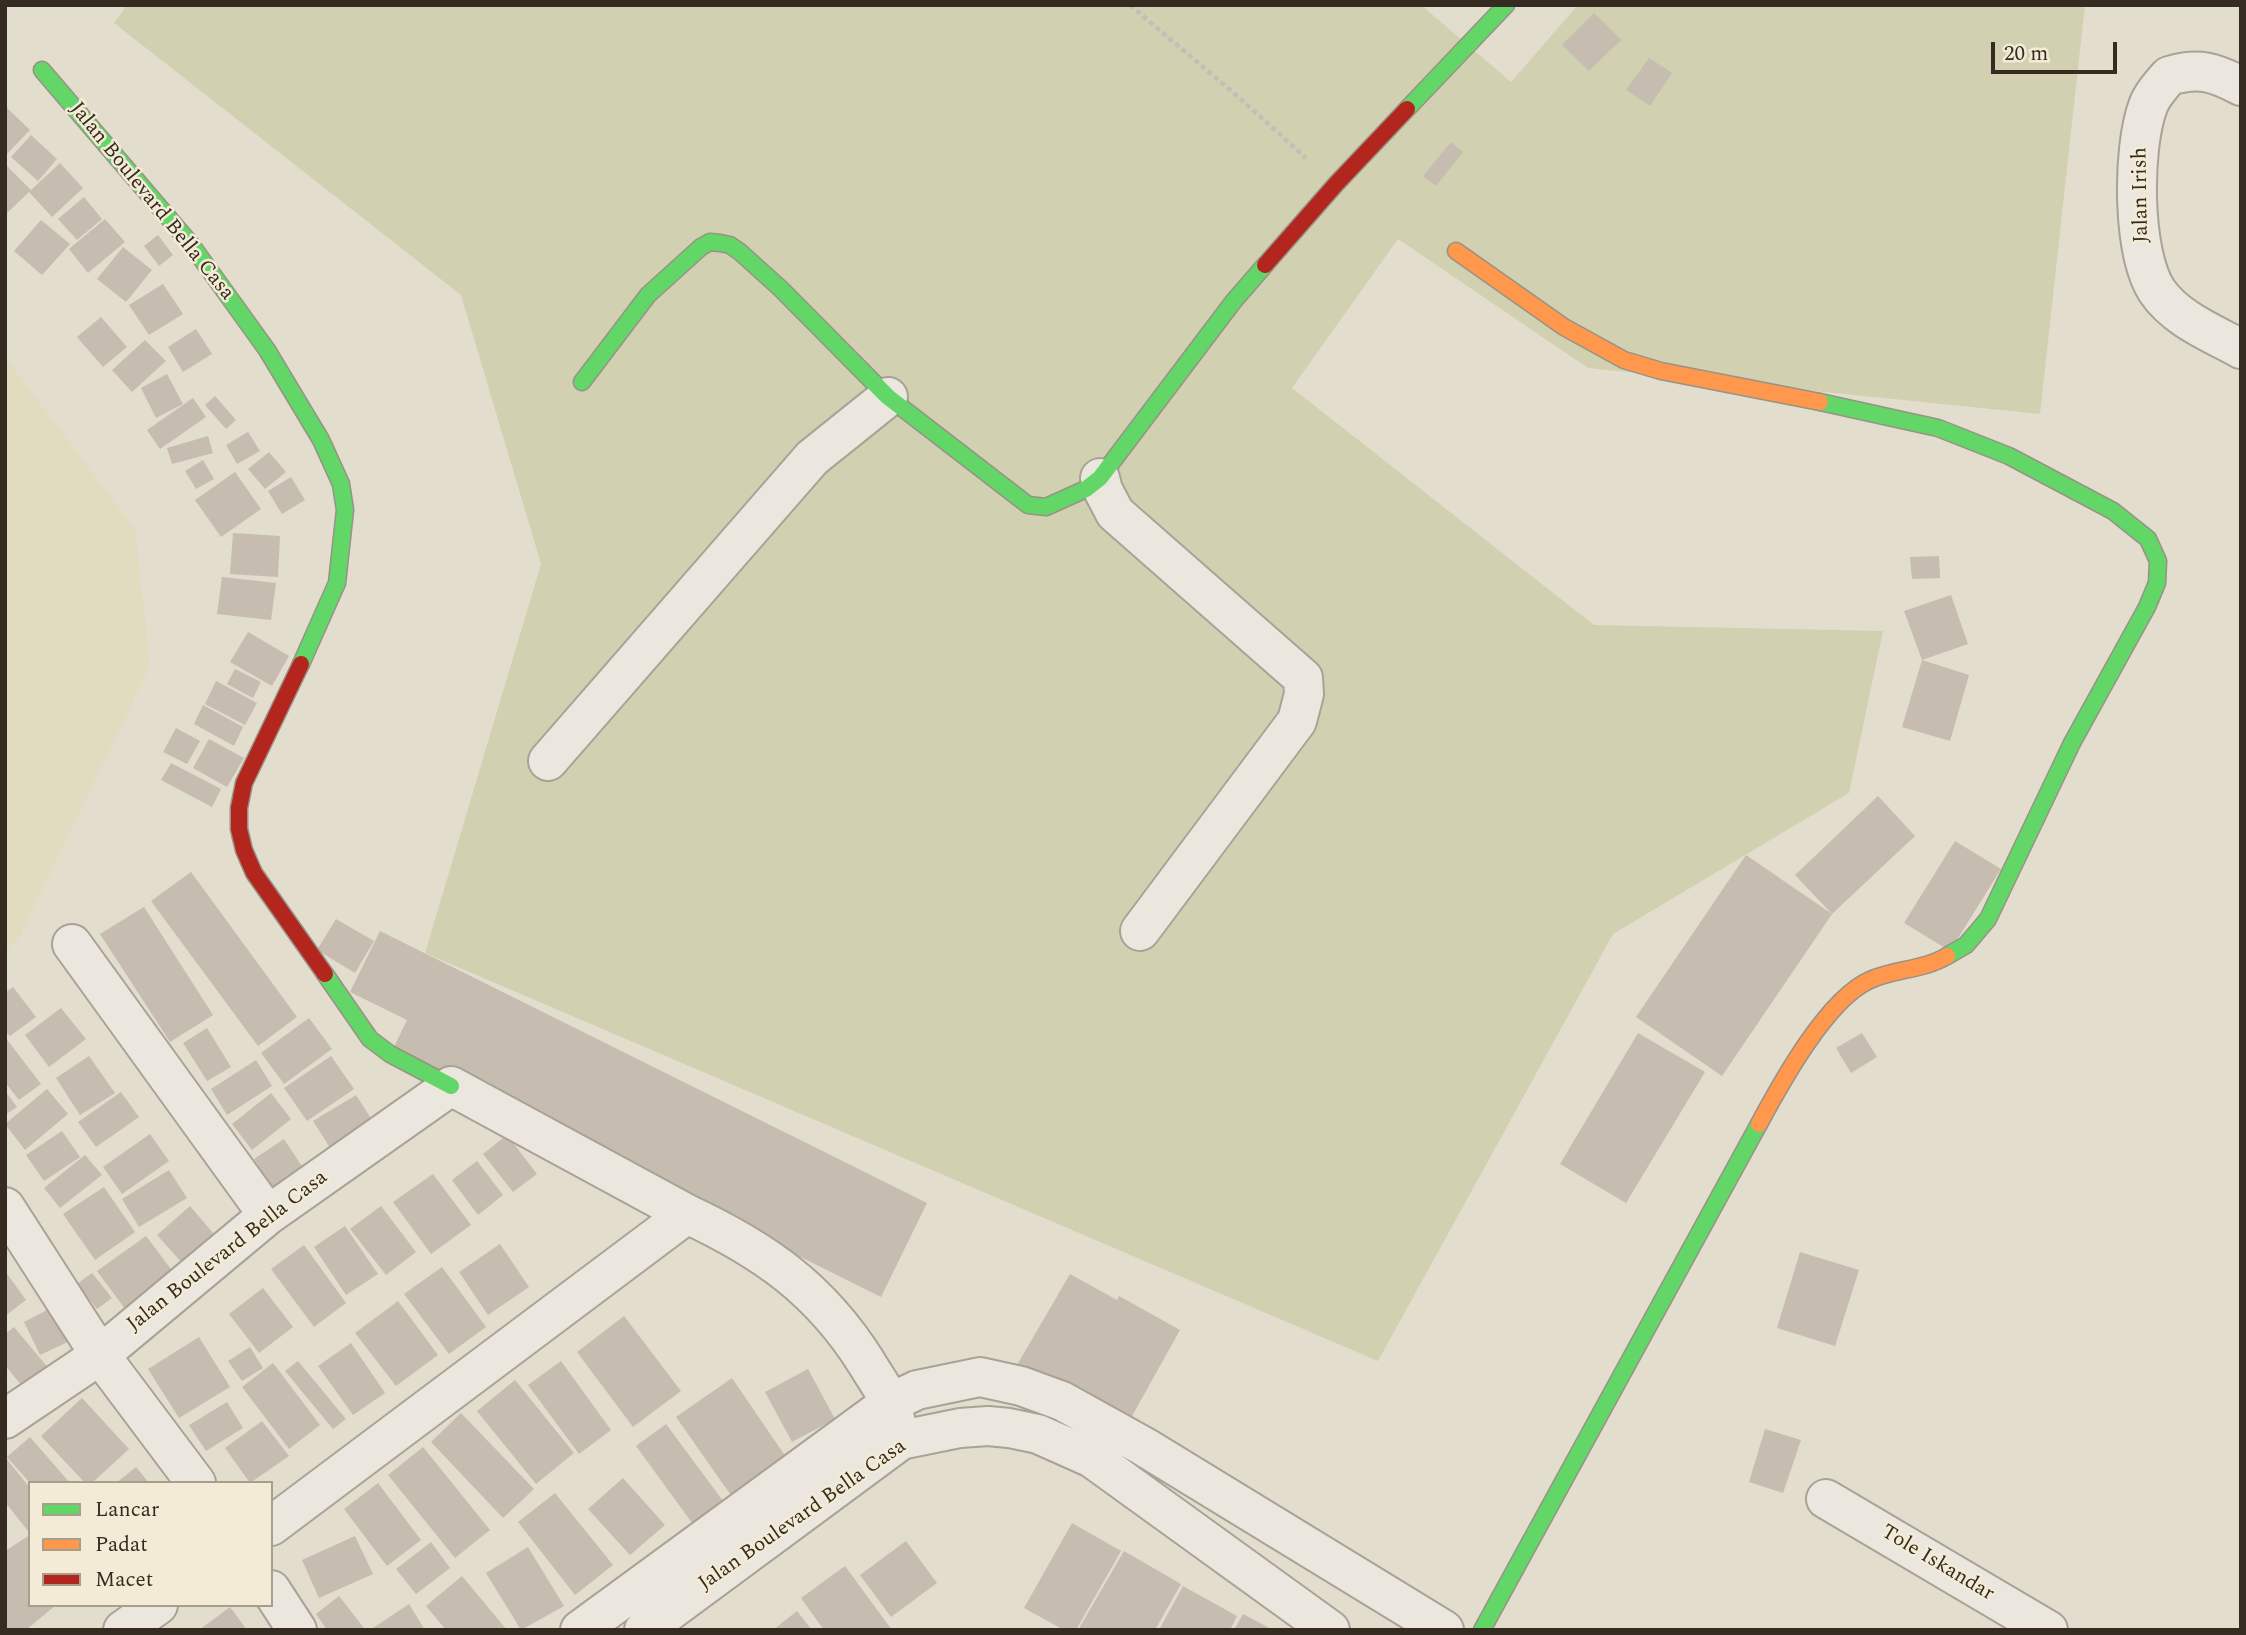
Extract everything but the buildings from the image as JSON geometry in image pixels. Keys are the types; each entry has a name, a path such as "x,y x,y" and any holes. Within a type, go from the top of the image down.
{"street":[{"path":"582,382 648,295 701,247 710,243 730,245 781,289 888,397 1028,505 1046,507 1086,489 1100,478 1233,302 1335,184 1506,5"},
{"name":"Jalan Boulevard Bella Casa","path":"42,70 190,243 267,350 321,440 341,484 345,531 337,583 323,620 244,783 237,806 237,827 241,845 254,873 370,1039 390,1054 729,1234 761,1255 824,1305 846,1331 890,1403"},
{"name":"Jalan Irish","path":"2241,86 2201,70 2169,76 2148,106 2138,155 2138,213 2145,269 2158,293 2184,318 2241,349"},
{"path":"1456,251 1564,327 1624,360 1661,371 1768,390 1938,428 2009,456 2113,511 2148,539 2158,561 2157,583 2147,607 2072,743 1988,919 1966,945 1941,960 1869,980 1844,998 1820,1026 1779,1087 1482,1630"},
{"path":"548,761 812,458 888,397"},
{"path":"1100,478 1102,490 1115,513 1303,678 1304,694 1297,721 1140,931"},
{"path":"72,944 268,1215"},
{"name":"Jalan Boulevard Bella Casa","path":"5,1419 100,1355 268,1215 451,1086"},
{"path":"5,1207 100,1355 194,1481"},
{"path":"273,1524 687,1214"},
{"name":"Jalan Boulevard Bella Casa","path":"580,1630 890,1403 918,1390 980,1377 1021,1386 1062,1402 1143,1446 1444,1630"},
{"path":"890,1403 901,1440"},
{"name":"Jalan Boulevard Bella Casa","path":"644,1630 901,1440 960,1428 988,1426 1009,1427 1038,1434 1092,1458 1331,1630"},
{"name":"Tole Iskandar","path":"1826,1499 2048,1630"},
{"path":"273,1593 297,1630"},
{"path":"123,1630 155,1607"}],"path":[{"path":"1130,5 1335,184"}],"shaded area":[{"path":"5,357 135,529 150,666 19,938 5,951"}],"green space":[{"path":"127,5 1421,5 1511,82 1578,5 2085,5 2040,414 1588,368 1398,239 1292,388 1594,625 1883,631 1849,793 1613,934 1378,1361 425,953 541,564 461,295 114,23"}],"traffic: fast":[{"path":"1407,109 1506,5"},
{"path":"42,70 190,243 267,350 321,440 341,484 345,510 337,583 301,664"},
{"path":"582,382 648,295 701,247 710,242 730,245 781,289 888,397 1028,505 1046,507 1086,489 1100,478 1233,302 1265,265"},
{"path":"1820,402 1938,428 2009,456 2113,511 2148,539 2158,561 2157,583 2147,607 2072,743 1988,919 1966,945 1947,956"},
{"path":"325,974 370,1039 390,1054 451,1086"},
{"path":"1482,1630 1759,1124"}],"traffic: slow":[{"path":"1456,251 1564,327 1624,360 1661,371 1820,402"},
{"path":"1759,1124 1807,1044 1822,1023 1854,990 1879,976 1929,964 1947,956"}],"traffic: jam":[{"path":"1265,265 1407,109"},
{"path":"301,664 244,783 239,808 239,829 254,873 325,974"}]}
